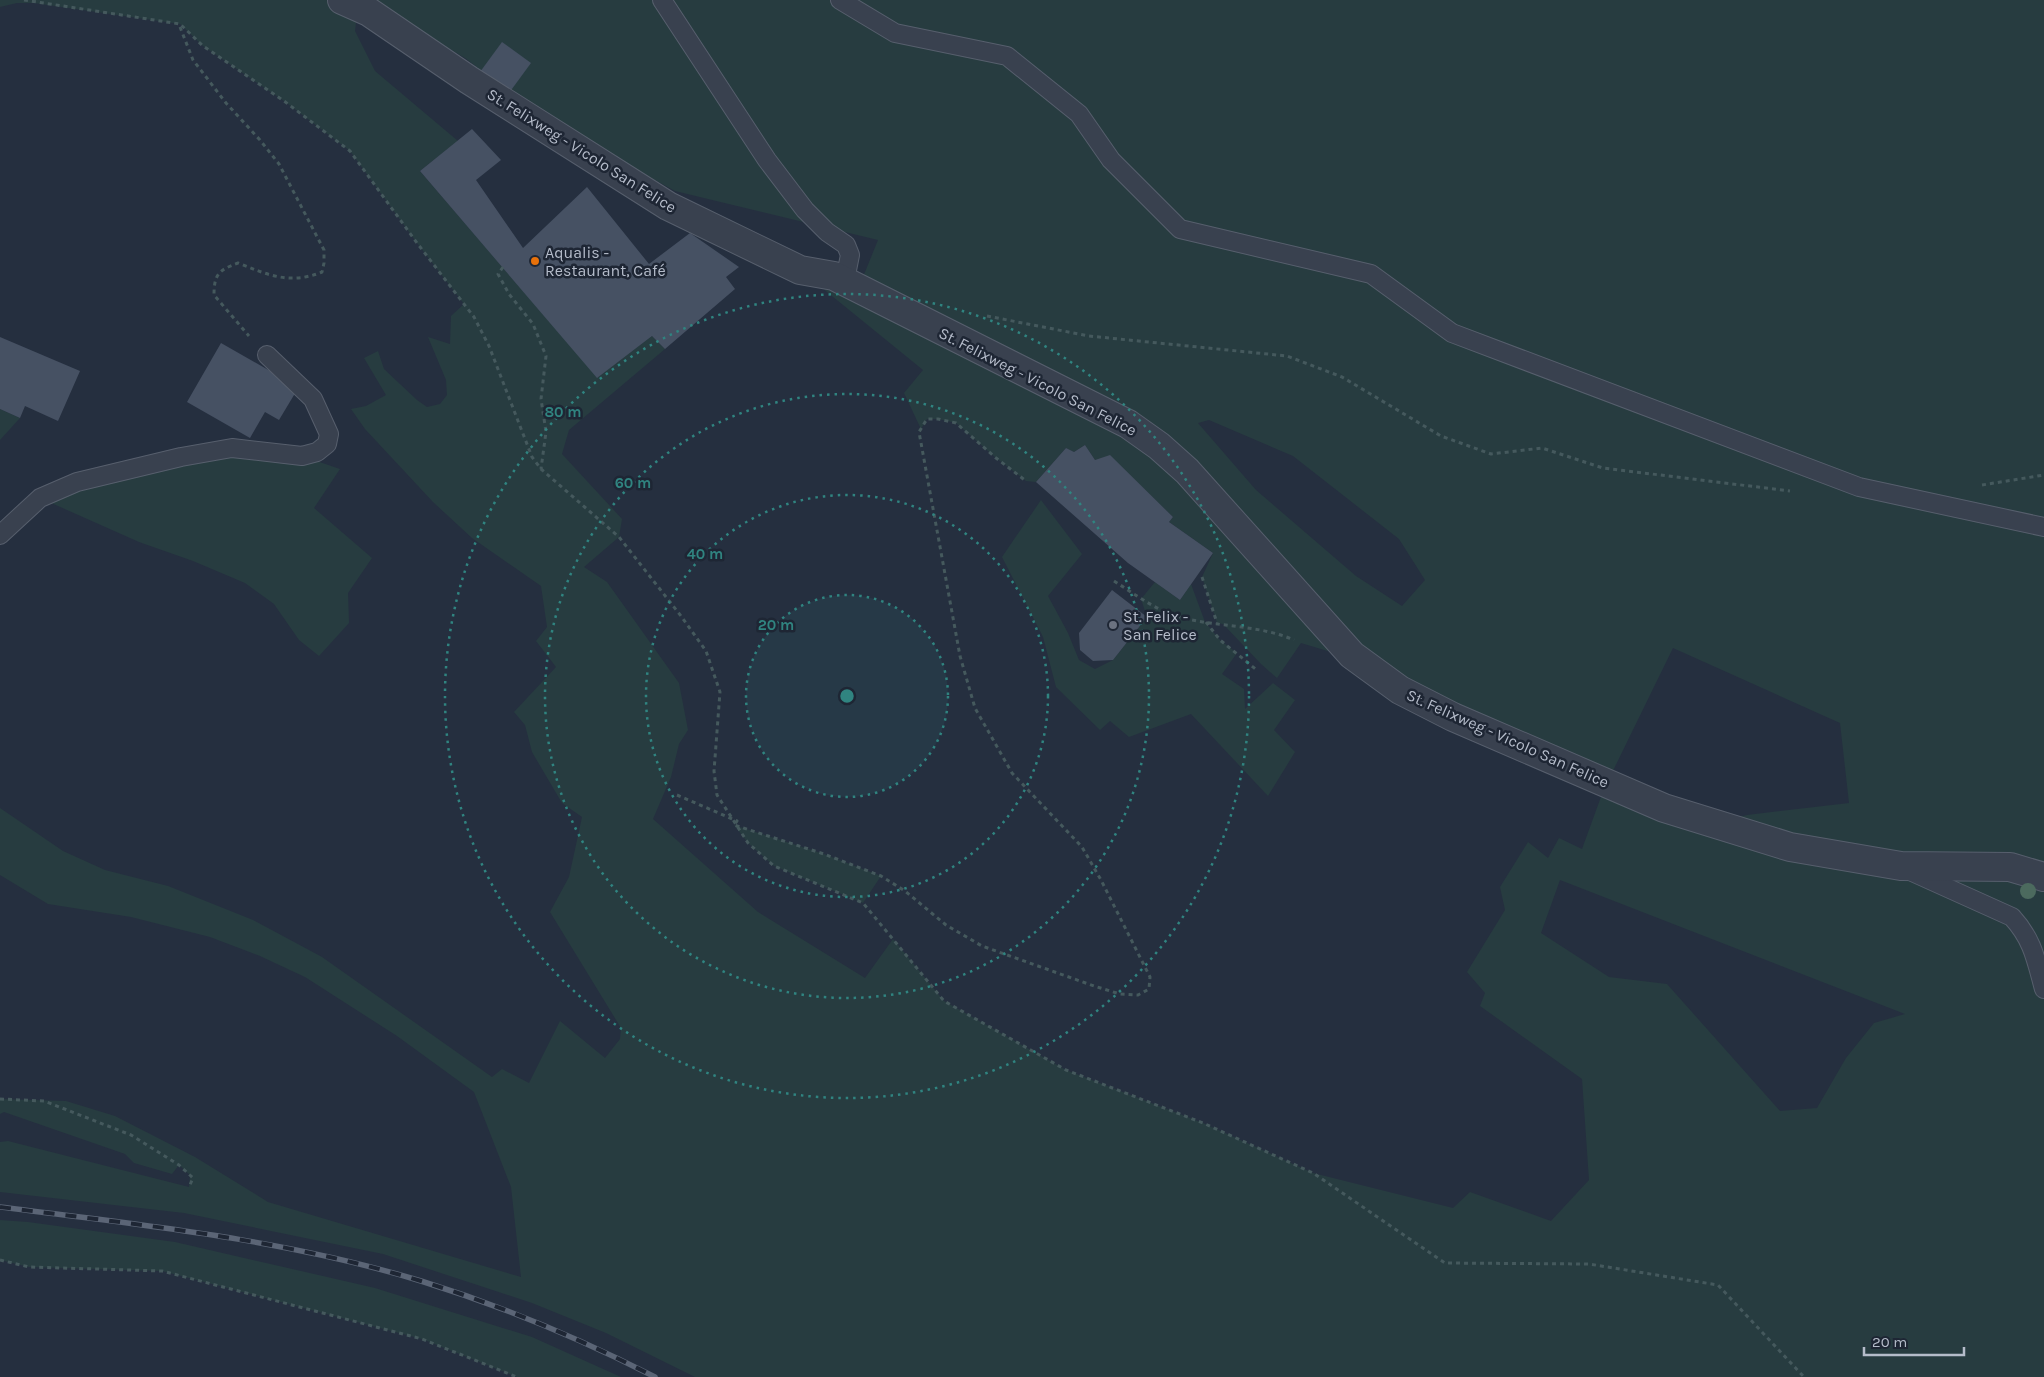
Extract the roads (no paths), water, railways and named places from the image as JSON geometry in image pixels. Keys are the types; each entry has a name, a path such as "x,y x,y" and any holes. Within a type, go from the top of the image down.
{"street":[{"name":"St. Felixweg - Vicolo San Felice","path":"342,0 369,12 469,80 668,206 800,270 834,276 1128,424 1187,471 1352,655 1400,690 1453,718 1664,808 1790,847 1901,866 2010,868 2044,878"}],"lane":[{"path":"662,0 767,160 799,203 827,232 846,245 850,255 847,270 834,276"},
{"path":"840,0 895,33 1007,56 1079,114 1111,160 1180,228 1371,274 1452,333 1860,487 2044,527"},
{"path":"0,534 40,498 77,482 180,457 232,448 302,456 317,452 327,444 329,434 313,399 267,355"},
{"path":"1901,866 2012,917 2024,931 2032,946 2044,989"}],"railway":[{"path":"0,1207 212,1235 317,1254 369,1266 421,1281 511,1312 598,1349 655,1377"}],"place":[{"name":"Aqualis - Restaurant, Café","path":"535,261"},
{"name":"St. Felix - San Felice","path":"1113,625"}]}
